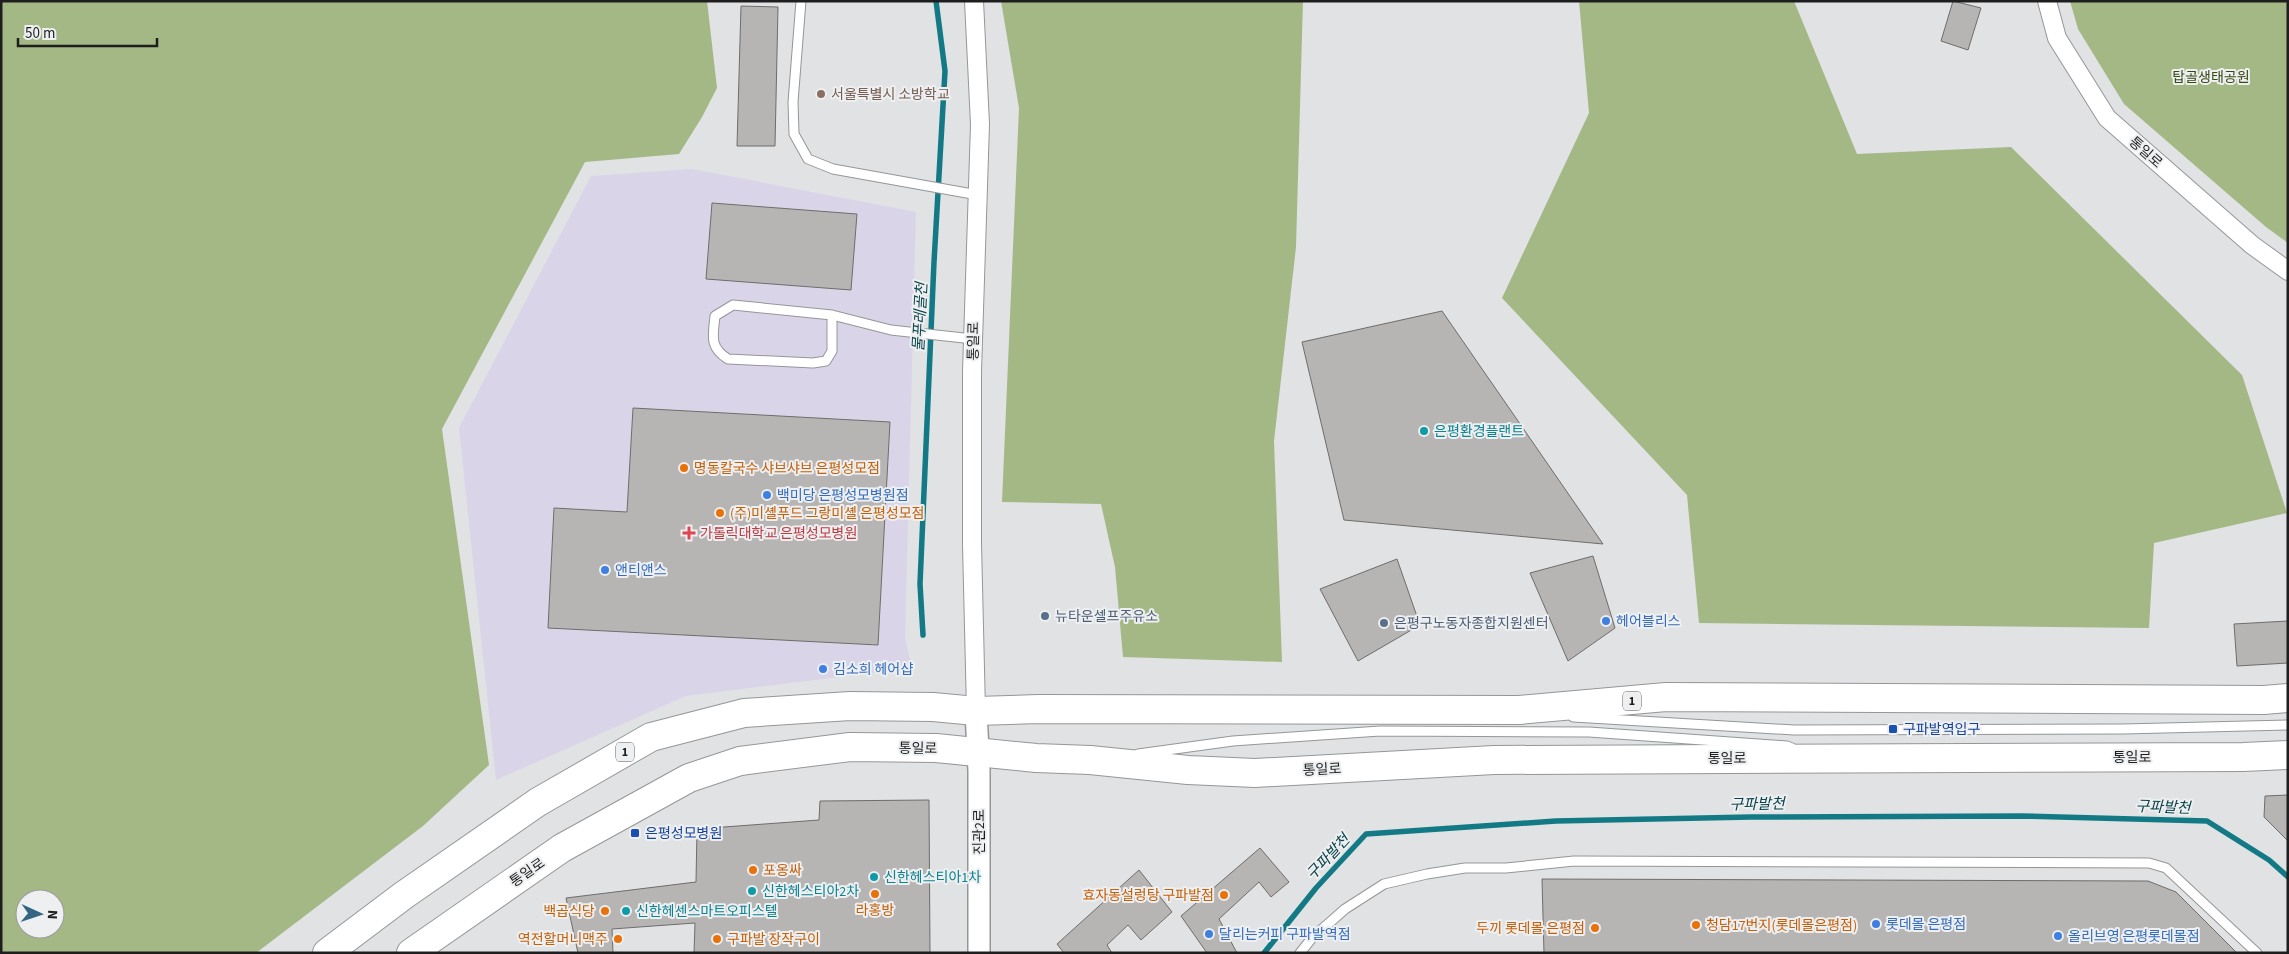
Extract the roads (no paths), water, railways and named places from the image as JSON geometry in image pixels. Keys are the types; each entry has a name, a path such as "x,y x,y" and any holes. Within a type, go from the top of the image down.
{"main road":[{"name":"1","path":"336,948 404,895 538,802 651,737 744,713 850,706 934,707 976,711 1038,709 1519,710 1666,697 2214,700 2288,698"},
{"name":"통일로","path":"411,953 562,848 689,778 740,761 850,747 936,748 1188,770 1255,773 1494,760 2243,757 2288,755"}],"street":[{"name":"통일로","path":"974,1 980,124 978,195 964,338 976,711"},
{"name":"통일로","path":"2047,1 2058,38 2107,118 2252,244 2288,271"},
{"name":"진관2로","path":"976,711 978,751 979,953"}],"lane":[{"path":"801,1 793,102 794,134 801,150 808,159 833,169 978,195"},
{"path":"832,315 832,350 826,360 813,363 728,359 718,352 713,340 715,316 734,305 832,315 890,330 964,338"},
{"path":"1519,710 1589,718 1794,730 2124,729 2288,725"},
{"path":"1090,760 1233,741 1380,730 1589,732 1787,746 1817,758"},
{"path":"1300,953 1312,938 1345,909 1384,884 1465,868 1506,868 1574,862 2148,863 2166,868 2257,953"}],"waterway":[{"name":"물푸레골천","path":"923,635 920,584 934,262 945,71 936,1"},
{"name":"구파발천","path":"1264,953 1316,888 1366,834 1556,821 1751,817 2022,816 2207,821 2269,860 2288,877"}],"place":[{"name":"서울특별시 소방학교","path":"821,94"},
{"name":"은평환경플랜트","path":"1424,431"},
{"name":"명동칼국수 샤브샤브 은평성모점","path":"684,468"},
{"name":"백미당 은평성모병원점","path":"767,495"},
{"name":"(주)미셸푸드 그랑미셸 은평성모점","path":"720,513"},
{"name":"가톨릭대학교 은평성모병원","path":"689,533"},
{"name":"앤티앤스","path":"605,570"},
{"name":"뉴타운셀프주유소","path":"1045,616"},
{"name":"헤어블리스","path":"1606,621"},
{"name":"은평구노동자종합지원센터","path":"1384,623"},
{"name":"김소희 헤어샵","path":"823,669"},
{"name":"구파발역입구","path":"1893,729"},
{"name":"은평성모병원","path":"635,833"},
{"name":"포옹싸","path":"753,870"},
{"name":"신한헤스티아1차","path":"874,877"},
{"name":"신한헤스티아2차","path":"752,891"},
{"name":"라홍방","path":"875,894"},
{"name":"효자동설렁탕 구파발점","path":"1224,895"},
{"name":"백곱식당","path":"605,911"},
{"name":"신한헤센스마트오피스텔","path":"626,911"},
{"name":"롯데몰 은평점","path":"1876,924"},
{"name":"청담17번지(롯데몰은평점)","path":"1696,925"},
{"name":"두끼 롯데몰 은평점","path":"1595,928"},
{"name":"달리는커피 구파발역점","path":"1209,934"},
{"name":"올리브영 은평롯데몰점","path":"2058,936"},
{"name":"역전할머니맥주","path":"618,939"},
{"name":"구파발 장작구이","path":"717,939"}],"park label":[{"name":"탑골생태공원","path":"2211,77"}]}
